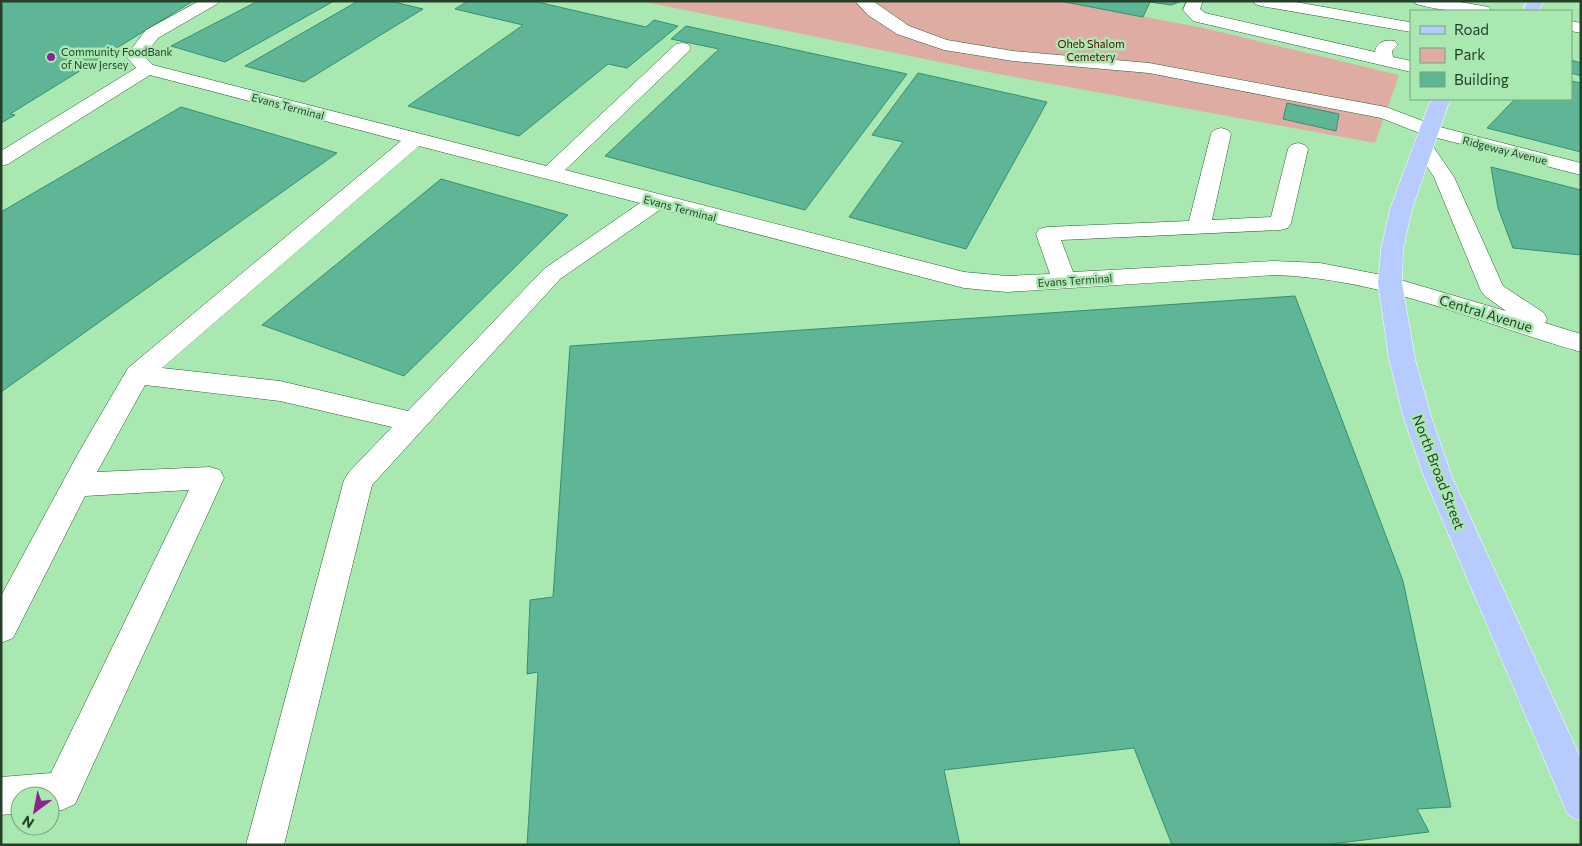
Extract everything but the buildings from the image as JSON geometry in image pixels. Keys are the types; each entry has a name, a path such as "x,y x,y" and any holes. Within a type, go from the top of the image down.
{"main road":[{"name":"North Broad Street","path":"1443,100 1439,104 1426,138 1401,210 1392,250 1390,283 1402,359 1427,448 1460,529 1581,802"}],"street":[{"path":"1,160 147,69 135,56 152,34 211,1"},
{"name":"Ridgeway Avenue","path":"863,1 874,11 903,30 944,45 1013,56 1149,68 1386,113 1426,138 1581,169"},
{"path":"1195,1 1191,10 1199,17 1410,67"},
{"path":"1261,1 1410,27"},
{"path":"1422,1 1477,10"},
{"path":"1428,10 1446,5"},
{"path":"1385,60 1383,50 1410,27"},
{"path":"549,174 682,48"},
{"name":"Evans Terminal","path":"147,69 964,280 1007,284 1296,267 1341,272 1390,283"},
{"path":"1199,227 1221,134"},
{"path":"1,628 137,375 415,138"},
{"path":"1426,138 1493,291 1526,315 1581,343"},
{"path":"1065,281 1047,234 1280,223 1298,149"},
{"path":"266,845 359,480 552,274 656,202"},
{"name":"Central Avenue","path":"1390,283 1581,343"},
{"path":"137,375 280,391 414,422"},
{"path":"1,796 62,791 210,478 77,485"}],"green space":[{"name":"Oheb Shalom Cemetery","path":"641,1 1060,1 1204,28 1399,75 1375,143 993,73"}],"place":[{"name":"Community FoodBank of New Jersey","path":"51,57"}]}
